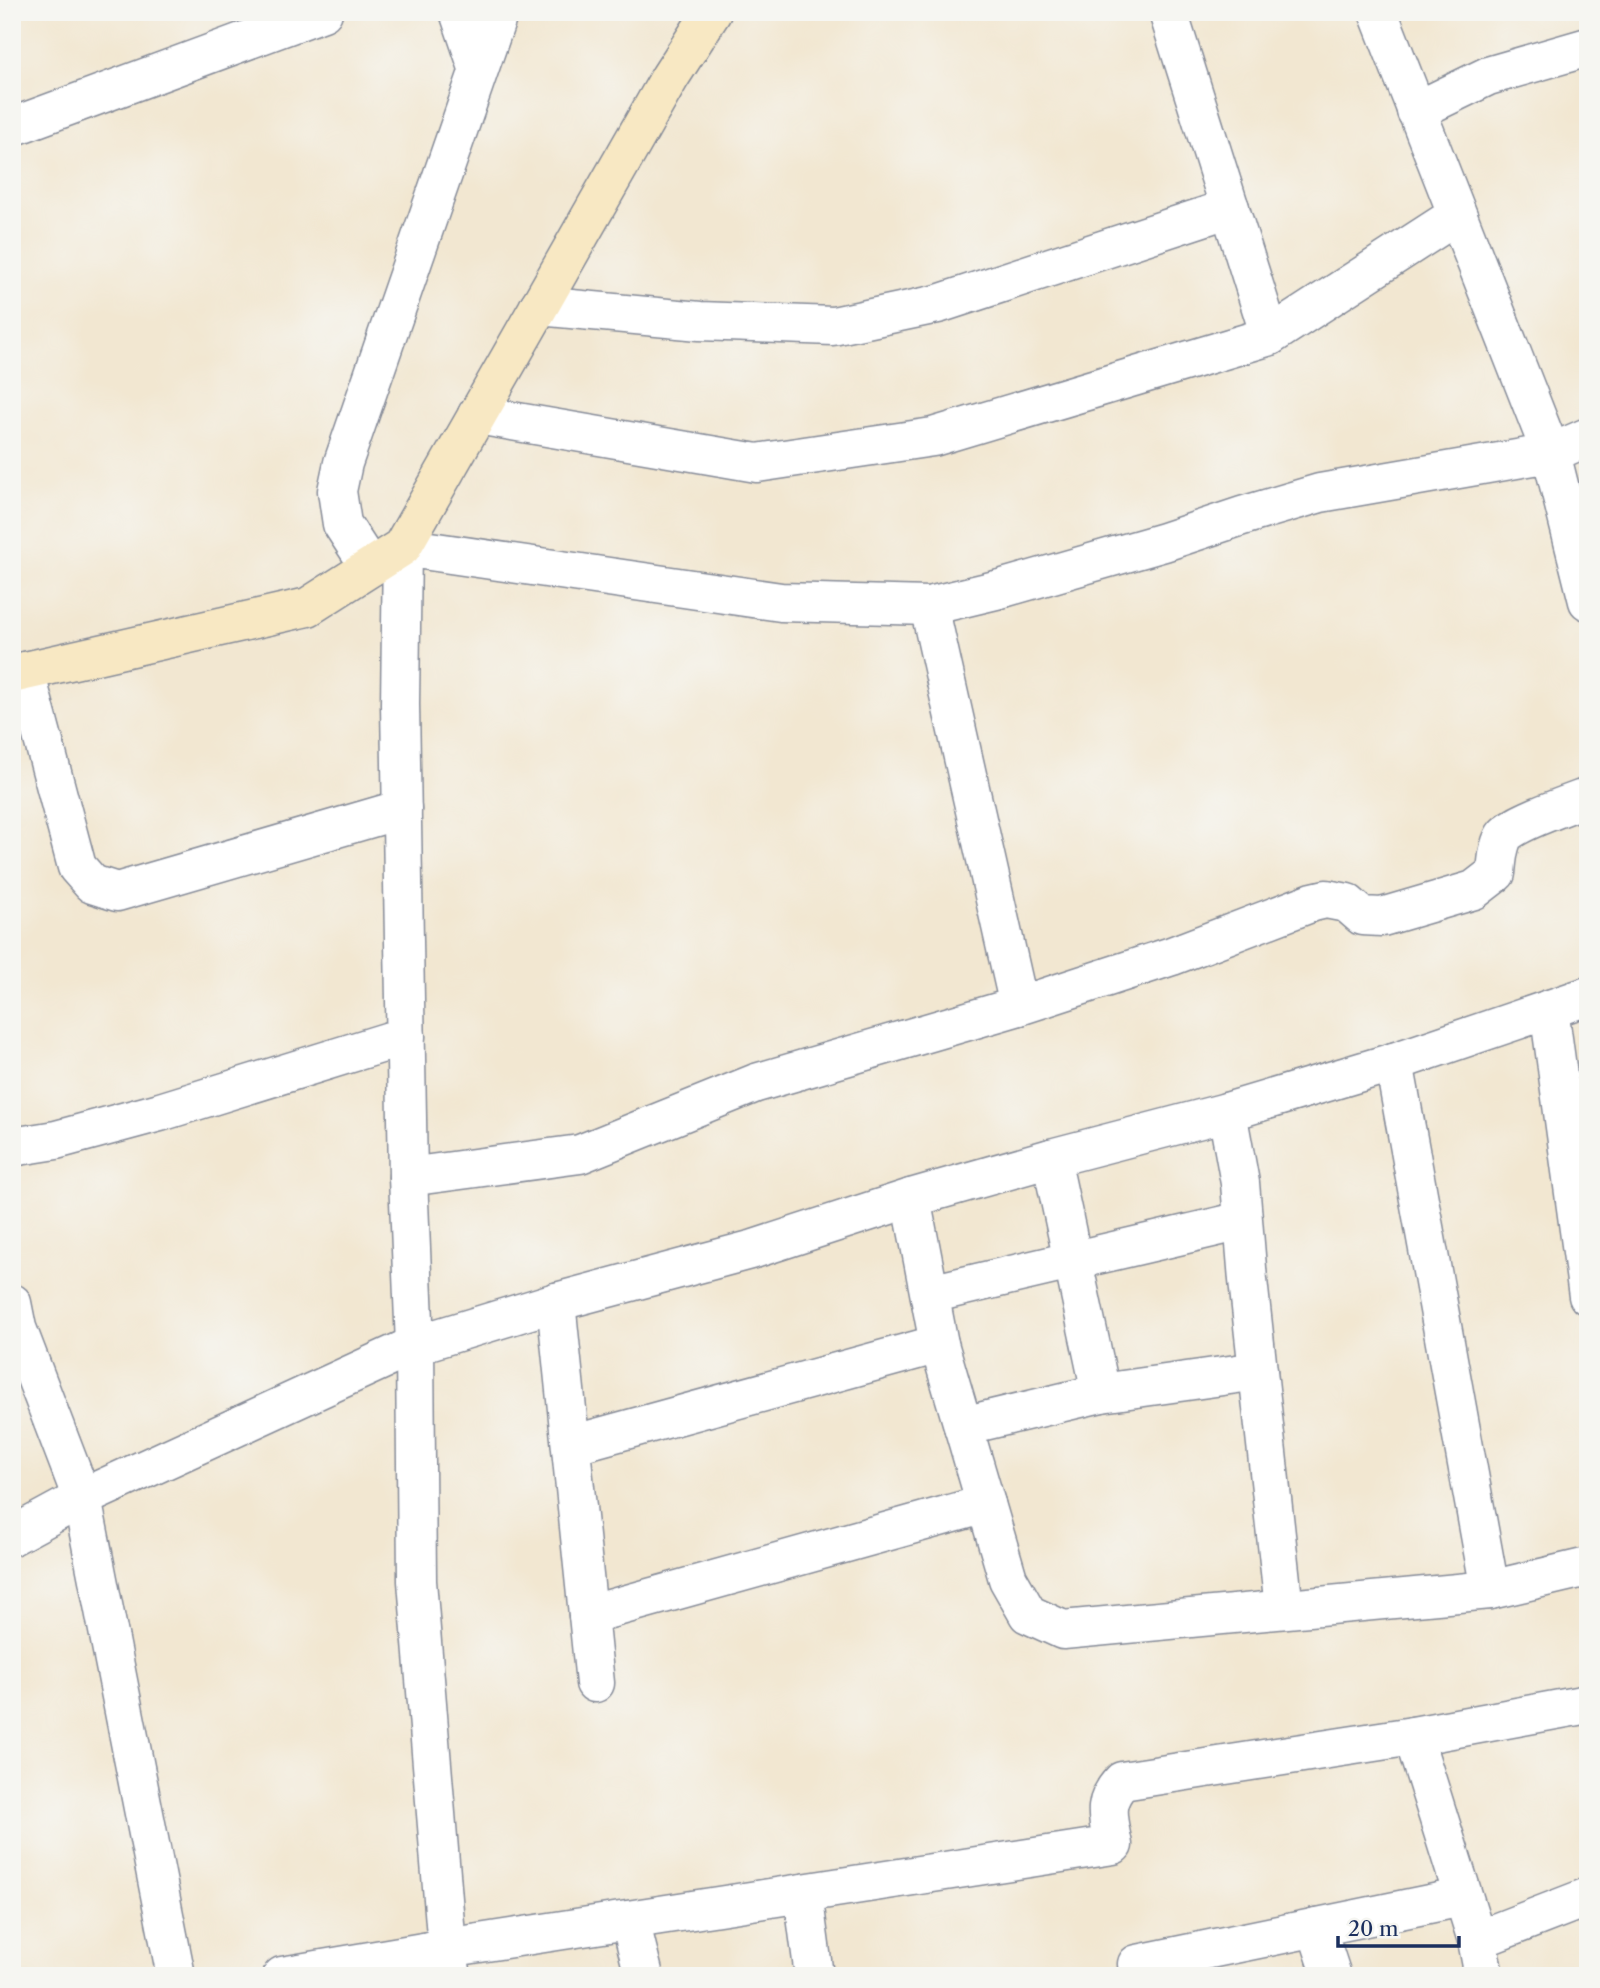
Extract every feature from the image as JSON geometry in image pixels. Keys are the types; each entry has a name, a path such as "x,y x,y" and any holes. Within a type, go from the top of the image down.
{"street":[{"path":"12,127 323,12"},
{"path":"459,12 478,68"},
{"path":"370,568 342,524 337,491 343,463 499,12"},
{"path":"402,809 117,892 92,884 77,867 19,672 308,607 402,547 670,77 712,12"},
{"path":"1168,12 1270,336"},
{"path":"1378,12 1551,453 1588,601"},
{"path":"1416,111 1488,76 1588,47"},
{"path":"539,306 700,321 833,327 938,304 1230,208"},
{"path":"477,415 757,463 933,437 1270,336 1457,215"},
{"path":"402,547 781,602 929,606 1000,589 1139,549 1320,493 1551,453 1588,438"},
{"path":"402,547 400,704 408,1177 415,1345 417,1581 449,1962"},
{"path":"929,606 1020,1006"},
{"path":"408,1177 580,1154 757,1083 1020,1006 1171,956 1312,902 1326,899 1348,902 1362,916 1382,917 1474,890 1496,873 1504,835 1515,827 1588,797"},
{"path":"12,1536 82,1499 415,1345 556,1302 754,1249 911,1198 1227,1112 1394,1062 1588,996"},
{"path":"1549,1009 1588,1296"},
{"path":"12,1147 56,1140 160,1112 406,1037"},
{"path":"1394,1062 1490,1590"},
{"path":"1227,1112 1240,1183 1284,1608"},
{"path":"1051,1158 1101,1393"},
{"path":"911,1198 939,1343 962,1426 1008,1579 1027,1614 1063,1630 1490,1590 1588,1567"},
{"path":"930,1294 1242,1221"},
{"path":"556,1302 596,1683"},
{"path":"12,1303 17,1328 82,1499 176,1976"},
{"path":"571,1445 939,1343"},
{"path":"962,1426 1101,1393 1258,1371"},
{"path":"588,1615 986,1503"},
{"path":"282,1976 449,1962 630,1920 1113,1845 1107,1812 1111,1792 1122,1781 1413,1736 1588,1704"},
{"path":"1413,1736 1481,1958 1588,1897"},
{"path":"803,1893 814,1976"},
{"path":"1137,1964 1463,1897"},
{"path":"630,1920 644,1976"},
{"path":"1316,1927 1332,1976"}]}
